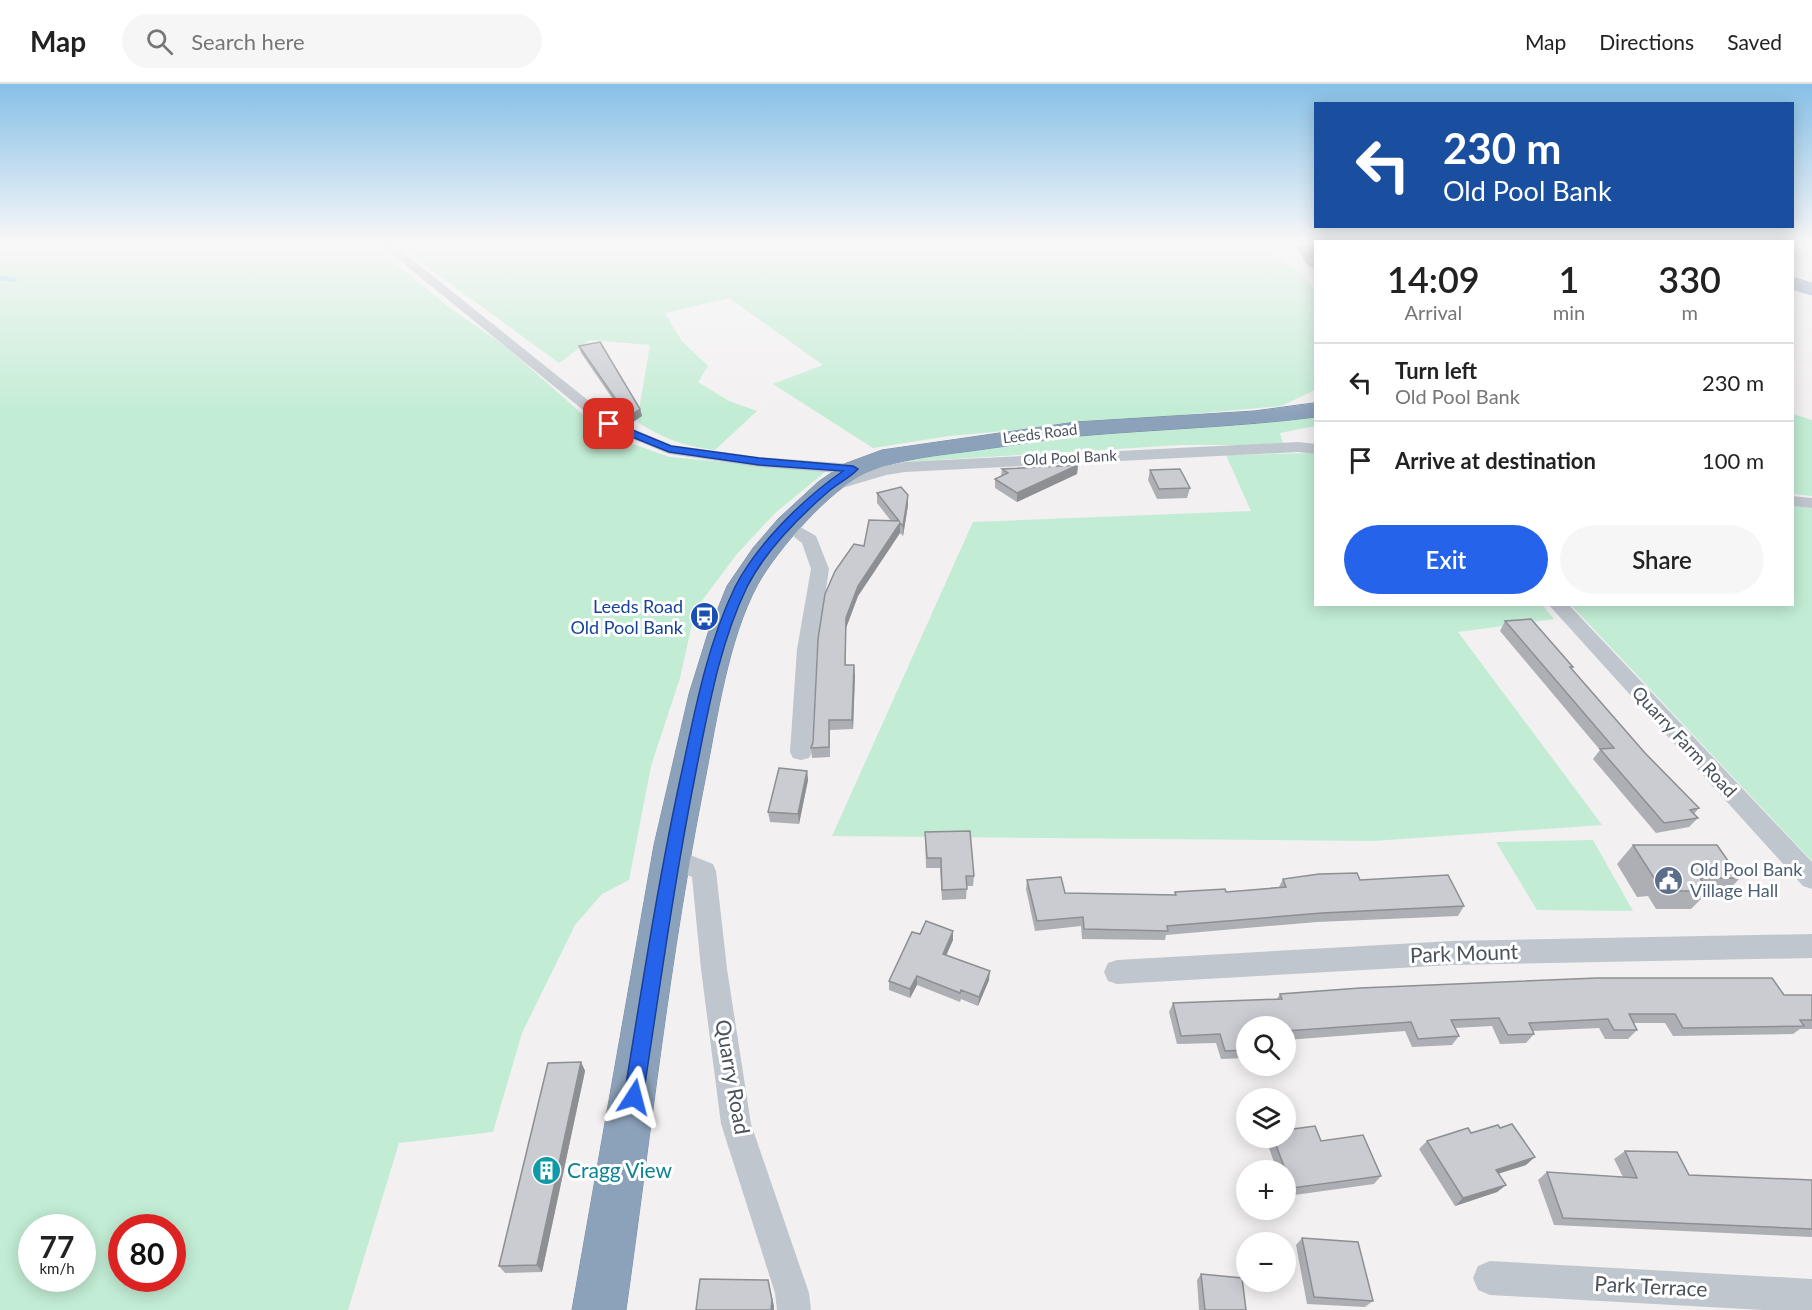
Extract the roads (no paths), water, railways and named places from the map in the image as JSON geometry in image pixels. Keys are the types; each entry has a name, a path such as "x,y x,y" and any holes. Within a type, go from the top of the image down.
{"highway":[{"name":"Leeds Road","path":"600,1310 672,858 705,694 723,633 742,586 763,554 788,525 826,488 853,469 874,460 910,451 1053,432 1276,416 1314,410"}],"street":[{"path":"458,302 609,424 669,449 759,462 853,469"},
{"name":"Old Pool Bank","path":"826,488 884,470 905,467 1298,447 1314,449"},
{"path":"1794,501 1812,503"},
{"path":"788,525 810,540 820,569 807,649 801,752"},
{"name":"Quarry Farm Road","path":"1559,606 1812,879"},
{"name":"Quarry Road","path":"672,858 704,871 714,969 736,1124 792,1293 794,1310"},
{"name":"Park Mount","path":"1117,972 1452,953 1812,946"},
{"name":"Park Terrace","path":"1490,1278 1812,1296"}],"place":[{"name":"Leeds Road Old Pool Bank","path":"704,617"},
{"name":"Old Pool Bank Village Hall","path":"1669,880"},
{"name":"Cragg View","path":"546,1171"}]}
